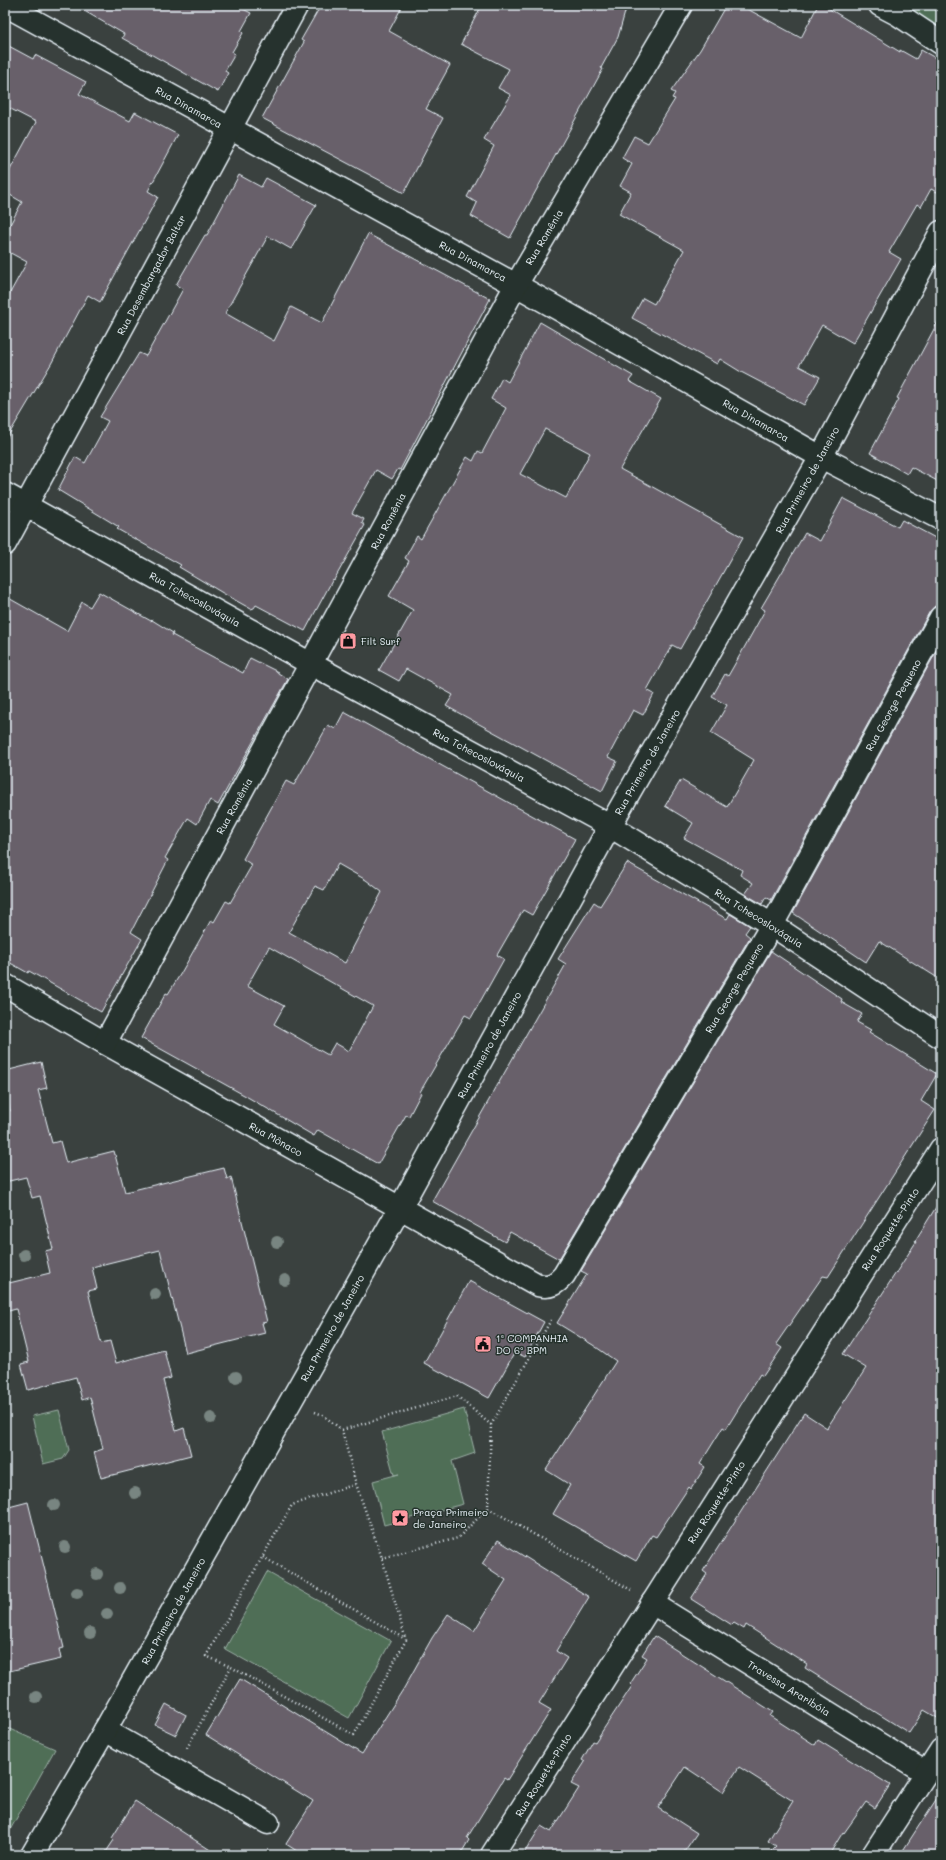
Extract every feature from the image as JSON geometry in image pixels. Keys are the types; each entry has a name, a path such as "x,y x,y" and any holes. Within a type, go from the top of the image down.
{"street":[{"name":"Rua Dinamarca","path":"5,5 516,285 821,457 941,519"},
{"name":"Rua Desembargador Baltar","path":"5,544 297,5"},
{"name":"Rua Romênia","path":"105,1043 516,285 681,5"},
{"path":"880,5 899,15 941,43"},
{"name":"Rua Primeiro de Janeiro","path":"32,1855 105,1730 400,1208 610,826 821,457 941,232"},
{"name":"Rua Tchecoslováquia","path":"5,494 311,664 610,826 772,925 941,1037"},
{"name":"Rua George Pequeno","path":"550,1286 557,1283 564,1274 772,925 941,617"},
{"name":"Rua Mônaco","path":"5,985 105,1043 538,1285 550,1286"},
{"name":"Rua Roquette-Pinto","path":"492,1855 941,1149"},
{"name":"Travessa Araribóia","path":"652,1603 926,1774"},
{"path":"105,1730 268,1824"},
{"path":"873,1855 941,1750"}],"path":[{"path":"382,1558 458,1538 488,1508 491,1425 551,1320"},
{"path":"342,1430 457,1396 491,1425"},
{"path":"311,1410 323,1415 342,1430 356,1484 382,1558 406,1640 354,1735 231,1667 206,1656 292,1505 356,1484"},
{"path":"488,1508 652,1603"},
{"path":"263,1557 406,1640"},
{"path":"184,1753 231,1667"}],"green space":[{"path":"902,5 938,5 941,8 941,28"},
{"path":"464,1409 475,1453 452,1461 463,1504 384,1525 373,1481 399,1474 394,1475 382,1432"},
{"path":"59,1410 69,1450 63,1459 43,1464 32,1416"},
{"path":"267,1572 391,1641 349,1718 225,1649"},
{"path":"5,1727 55,1749 5,1839"}],"building":[{"path":"74,5 235,5 251,13 241,31 243,33 232,52 235,54 225,71 228,73 218,92 122,38 124,34"},
{"path":"321,5 403,5 389,31 450,65 426,109 443,118 404,193 262,118 304,42 301,40"},
{"path":"482,5 627,5 618,37 601,68 603,69 510,238 471,216 477,203 467,197 494,146 484,140 511,95 498,88 509,69 461,44"},
{"path":"726,5 740,5 801,38 818,5 823,5 900,52 900,50 916,59 921,50 941,61 941,194 931,189 921,207 917,204 889,252 901,259 853,343 822,325 799,366 820,377 804,405 741,372 720,359 717,364 632,318 643,298 654,304 684,250 619,214 631,192 620,186 632,164 622,158 634,136 648,143 675,99 672,98 675,93 671,91 700,50"},
{"path":"5,44 33,59 35,55 86,82 79,94 130,121 135,112 178,135 148,191 158,197 100,302 88,295 51,364 5,441 5,302 27,262 5,250 5,234 22,202 5,192 5,179 36,122 5,106"},
{"path":"239,175 261,187 266,178 316,205 291,249 268,236 225,313 274,341 291,307 322,323 368,234 490,299 400,470 398,469 392,479 376,470 352,513 364,519 362,523 365,525 334,580 333,579 305,631 256,605 251,609 226,595 179,567 181,565 117,529 119,527 58,490 75,457 85,463 108,421 100,417 139,353 146,356 183,289 176,285 205,235 207,235"},
{"path":"941,316 941,483 911,467 907,474 870,453 899,399 897,398"},
{"path":"540,322 633,376 629,381 661,399 620,469 743,537 680,649 672,645 647,690 654,694 643,715 633,710 608,757 617,761 602,791 446,706 453,695 406,669 399,681 379,670 413,610 389,596 409,561 405,558 417,536 421,539 467,457 473,461 478,451 482,453 506,408 491,399 502,378 508,382","holes":["545,429 590,453 566,498 520,474"]},
{"path":"843,498 898,527 902,520 941,541 941,605 935,606 930,611 771,900 766,897 762,904 745,894 753,883 740,875 742,870 684,838 693,823 665,806 681,780 727,807 754,760 711,733 727,705 712,697 725,674 728,676 744,648 765,610 761,608 805,533 820,541"},
{"path":"99,592 151,621 152,620 173,633 172,635 243,673 250,658 278,672 288,679 218,805 210,800 197,824 188,818 165,858 168,860 131,932 142,939 101,1012 29,971 28,973 5,960 5,596 67,631 82,602 90,607"},
{"path":"941,643 941,826 938,830 941,832 941,980 879,941 866,962 793,913"},
{"path":"344,712 575,839 532,915 523,910 497,955 504,959 471,1018 465,1015 420,1092 421,1093 409,1116 406,1115 378,1164 318,1130 314,1136 141,1038 166,993 168,994 181,973 211,920 214,922 226,901 230,903 252,865 243,859 286,781 294,785 328,725 335,729","holes":["338,864 366,880 382,892 345,963 289,932 315,886 324,890","269,947 373,1006 349,1051 335,1043 328,1055 274,1024 284,1006 247,986"]},
{"path":"627,863 727,919 730,914 750,926 745,933 750,937 559,1259 510,1232 505,1242 432,1201 566,964 558,959 594,902 600,906"},
{"path":"771,951 842,999 841,1002 862,1014 857,1022 871,1030 869,1032 937,1074 921,1101 935,1110 828,1277 823,1276 776,1344 782,1348 763,1376 760,1374 726,1429 723,1427 700,1464 705,1467 691,1489 689,1487 656,1537 652,1535 636,1561 553,1514 570,1485 546,1470 616,1361 557,1323 587,1274 581,1271"},
{"path":"41,1062 47,1088 38,1090 52,1143 60,1141 66,1163 114,1151 125,1192 224,1168 227,1179 231,1177 267,1322 262,1323 265,1333 186,1353 160,1250 92,1267 97,1289 88,1291 101,1343 110,1341 116,1363 164,1350 171,1378 163,1380 176,1431 184,1428 191,1455 101,1478 94,1452 103,1449 90,1397 82,1400 76,1377 28,1390 21,1364 29,1362 16,1309 5,1312 5,1284 50,1273 45,1251 53,1249 40,1196 32,1198 26,1177 5,1182 5,1112 10,1111 5,1088 5,1071"},
{"path":"941,1199 941,1720 924,1710 909,1733 805,1668 807,1664 746,1625 744,1629 734,1623 732,1625 691,1599 707,1574 703,1571 804,1413 827,1428 866,1368 843,1354 916,1242 915,1241"},
{"name":"1ª COMPANHIA DO 6º BPM","path":"469,1281 544,1322 525,1357 515,1352 489,1398 424,1363"},
{"path":"28,1502 64,1648 59,1649 61,1659 5,1672 5,1508"},
{"path":"498,1540 589,1597 556,1651 567,1658 539,1703 551,1710 507,1780 504,1778 467,1838 469,1840 460,1855 303,1855 286,1844 313,1801 206,1735 240,1679 362,1754 404,1688 432,1638 448,1614 474,1631 506,1580 482,1564"},
{"path":"654,1636 773,1712 770,1716 815,1745 818,1740 890,1785 875,1808 866,1802 844,1833 843,1832 829,1855 767,1855 776,1846 768,1841 793,1801 739,1767 723,1792 685,1767 658,1808 697,1833 682,1855 523,1855 541,1826 551,1832 579,1788 571,1784 585,1762 582,1760 593,1741 595,1742 632,1686 630,1684 647,1658 642,1655"},
{"path":"166,1704 186,1715 176,1735 155,1725"},
{"path":"941,1792 941,1855 900,1855"},
{"path":"135,1801 218,1855 104,1855 114,1840 112,1838"}],"place":[{"name":"Filt Surf","path":"348,641"},
{"name":"1ª COMPANHIA DO 6º BPM","path":"483,1344"},
{"name":"Praça Primeiro de Janeiro","path":"400,1518"}]}
